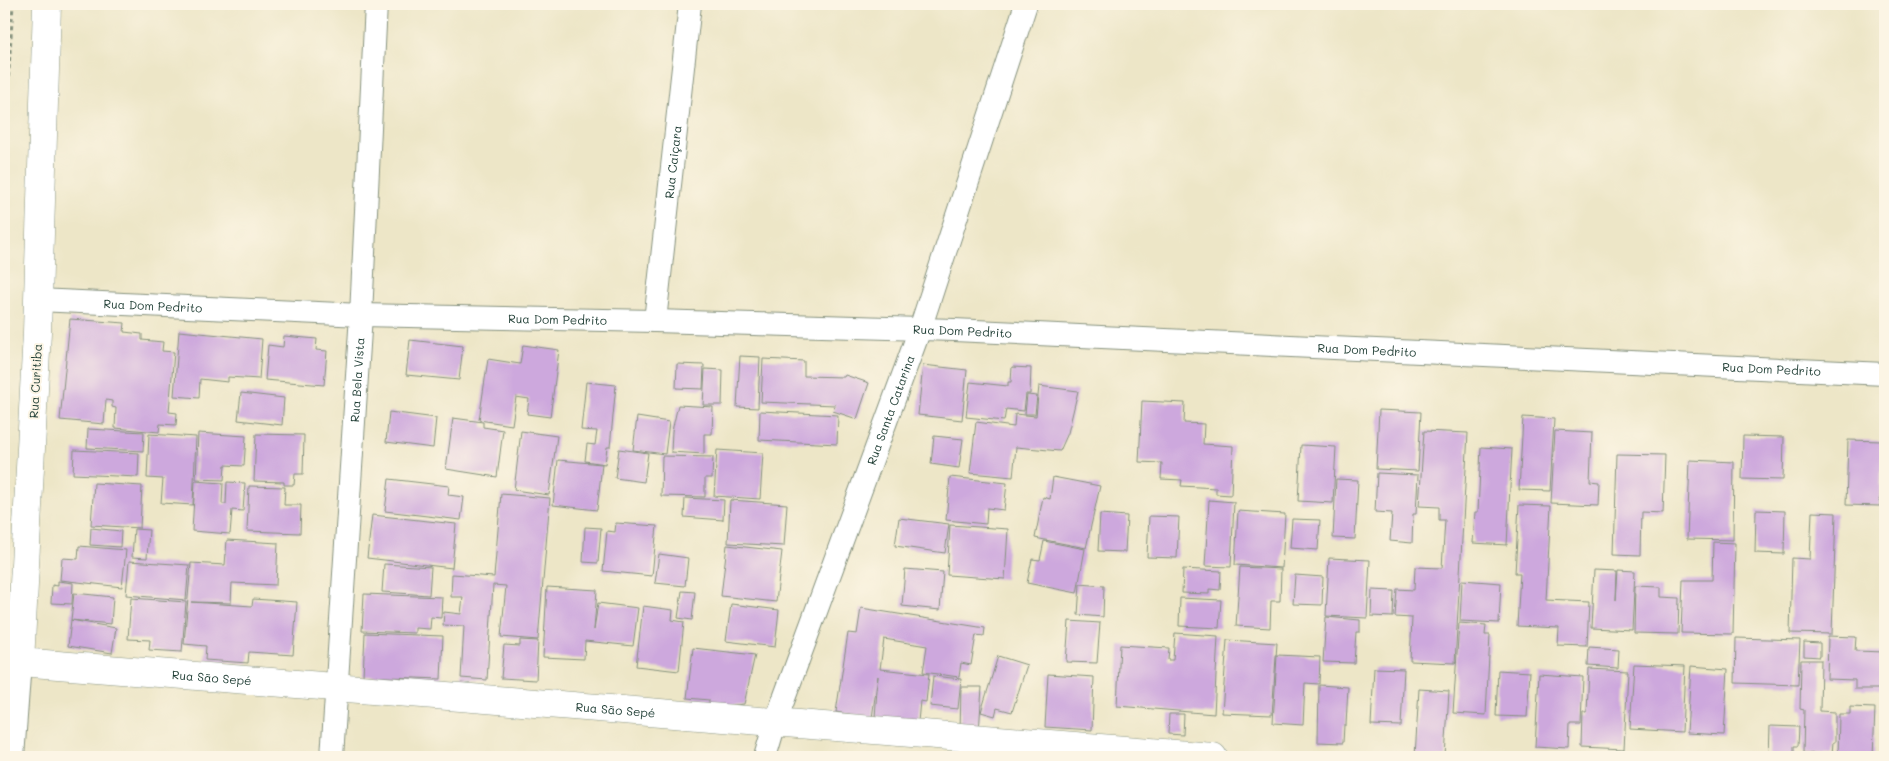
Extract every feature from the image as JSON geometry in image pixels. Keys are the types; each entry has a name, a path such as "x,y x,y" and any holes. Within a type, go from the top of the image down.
{"street":[{"name":"Rua Curitiba","path":"13,757 20,662 38,300 46,4"},
{"name":"Rua Bela Vista","path":"332,757 361,315 376,4"},
{"name":"Rua Caiçara","path":"655,321 690,4"},
{"name":"Rua Santa Catarina","path":"765,757 920,329 1026,4"},
{"name":"Rua Dom Pedrito","path":"38,300 361,315 920,329 1885,374"},
{"name":"Rua São Sepé","path":"20,662 1213,757"}],"path":[{"path":"4,149 13,4"}],"building":[{"path":"70,319 125,323 124,332 142,334 142,340 163,342 162,351 174,352 169,412 177,413 176,425 160,424 159,432 115,428 116,408 112,407 112,401 106,400 104,424 60,420"},
{"path":"179,331 262,339 259,379 228,377 228,382 200,379 199,398 174,396"},
{"path":"284,336 317,339 316,350 327,351 324,385 265,380 268,345 283,347"},
{"path":"410,340 463,346 459,380 406,375"},
{"path":"523,345 559,350 550,417 527,414 529,399 516,397 512,425 479,420 488,359 520,364"},
{"path":"740,356 760,357 758,408 737,407"},
{"path":"763,359 804,361 804,376 844,377 845,375 869,383 857,419 833,411 835,405 761,402"},
{"path":"677,364 704,365 703,389 676,388"},
{"path":"923,365 967,370 962,420 918,415"},
{"path":"1012,367 1031,368 1030,394 1026,394 1024,411 1006,409 1004,421 966,417 970,382 1008,386 1008,382 1011,382"},
{"path":"705,369 723,370 722,405 703,405"},
{"path":"586,382 616,385 610,447 607,447 605,464 585,461 587,444 595,445 597,431 581,430"},
{"path":"1039,386 1078,391 1068,433 1060,451 1016,447 1013,477 970,473 976,422 1014,427 1015,414 1036,416"},
{"path":"241,393 284,398 282,425 238,420"},
{"path":"1027,395 1037,396 1035,414 1025,414"},
{"path":"1142,401 1185,403 1184,423 1204,424 1203,444 1233,446 1231,495 1216,494 1216,488 1181,486 1182,480 1161,479 1162,463 1139,462"},
{"path":"678,405 713,407 712,434 704,434 704,454 671,452 672,431"},
{"path":"1379,410 1421,412 1418,471 1376,469"},
{"path":"760,411 838,415 837,444 759,440"},
{"path":"389,412 436,418 433,448 386,442"},
{"path":"637,417 669,422 665,454 633,450"},
{"path":"1523,417 1554,419 1550,491 1519,490"},
{"path":"453,418 483,422 483,427 503,430 497,477 446,469"},
{"path":"88,429 144,432 143,451 87,448"},
{"path":"521,431 557,436 549,495 514,490"},
{"path":"1424,431 1468,433 1455,663 1410,661 1412,618 1395,617 1397,589 1414,590 1415,567 1442,568 1445,520 1439,520 1439,507 1419,506"},
{"path":"1555,431 1592,433 1590,481 1599,482 1598,505 1551,503"},
{"path":"198,433 246,436 244,466 225,465 224,480 196,479"},
{"path":"149,434 196,437 193,505 161,503 163,479 147,478"},
{"path":"256,434 304,435 303,474 295,474 294,485 284,485 284,482 254,481"},
{"path":"934,436 963,439 959,468 931,464"},
{"path":"1743,436 1784,437 1783,480 1742,479"},
{"path":"1848,440 1882,441 1880,506 1846,505"},
{"path":"1301,445 1336,447 1333,503 1298,501"},
{"path":"1481,447 1512,449 1507,545 1473,543 1475,512 1478,512"},
{"path":"619,449 648,453 644,482 615,478"},
{"path":"74,450 139,453 138,477 73,474"},
{"path":"717,450 763,453 760,499 714,496"},
{"path":"1617,454 1665,455 1663,513 1641,512 1640,555 1614,554"},
{"path":"662,456 713,457 712,478 705,478 705,497 661,496"},
{"path":"558,460 602,464 597,510 553,505"},
{"path":"1690,460 1734,462 1733,540 1687,539"},
{"path":"1377,473 1418,475 1416,514 1413,514 1412,543 1390,541 1392,513 1375,512"},
{"path":"950,477 1007,483 1004,510 987,508 986,524 946,520"},
{"path":"1053,477 1100,486 1086,548 1035,538 1043,497 1050,499"},
{"path":"389,479 449,486 448,495 464,497 461,520 385,511"},
{"path":"1336,479 1358,480 1355,539 1333,538"},
{"path":"195,481 223,483 222,504 226,504 227,482 245,483 243,511 232,510 230,534 192,531"},
{"path":"94,483 142,486 140,528 91,525"},
{"path":"249,486 285,487 284,505 301,505 300,533 247,531"},
{"path":"501,494 550,498 538,640 501,637 506,586 493,585 487,680 461,678 464,626 443,625 444,612 461,614 463,597 451,597 452,574 494,577"},
{"path":"685,498 724,500 723,520 684,517"},
{"path":"730,500 787,504 784,546 728,543"},
{"path":"1209,500 1234,502 1231,567 1205,566"},
{"path":"1519,505 1551,506 1546,600 1589,602 1587,647 1558,646 1559,628 1517,626 1520,573 1515,573"},
{"path":"1756,510 1785,511 1784,554 1755,553"},
{"path":"1238,511 1285,514 1282,568 1235,565"},
{"path":"1812,512 1836,513 1832,634 1790,633 1792,558 1810,559"},
{"path":"1100,514 1127,516 1125,552 1098,551"},
{"path":"372,515 456,524 452,568 367,558"},
{"path":"1149,516 1179,517 1177,558 1147,557"},
{"path":"899,518 949,524 945,553 895,546"},
{"path":"1292,519 1320,520 1318,550 1290,548"},
{"path":"616,523 657,526 652,576 603,571 607,531 615,532"},
{"path":"950,525 1008,529 1005,579 947,575"},
{"path":"585,527 601,528 598,563 583,562"},
{"path":"91,528 121,531 120,547 90,545"},
{"path":"134,529 149,530 147,558 132,557"},
{"path":"227,540 278,543 276,585 232,583 231,603 191,602 252,606 253,599 297,602 293,655 249,652 248,663 205,660 206,646 184,644 191,563 225,565"},
{"path":"1044,541 1085,549 1077,593 1027,583 1032,559 1040,560"},
{"path":"1713,542 1735,543 1733,634 1681,633 1683,580 1712,580"},
{"path":"727,545 782,551 776,602 721,596"},
{"path":"79,546 126,550 122,587 60,580 62,558 78,559"},
{"path":"659,554 688,558 685,586 655,583"},
{"path":"1329,558 1370,560 1367,618 1326,616"},
{"path":"129,561 189,565 186,600 126,595"},
{"path":"384,564 431,567 429,595 382,592"},
{"path":"1240,567 1281,569 1280,601 1271,601 1270,628 1236,626"},
{"path":"905,569 943,572 940,610 902,606"},
{"path":"1183,569 1221,571 1220,590 1209,589 1209,594 1182,593"},
{"path":"1594,570 1617,571 1616,600 1618,570 1635,571 1632,630 1591,628"},
{"path":"1295,575 1323,577 1322,605 1293,604"},
{"path":"1462,580 1501,583 1499,623 1460,621"},
{"path":"58,581 73,583 72,604 51,603 52,585 58,586"},
{"path":"1080,584 1104,586 1103,617 1078,615"},
{"path":"1635,586 1661,587 1661,597 1679,598 1678,634 1634,633"},
{"path":"547,587 597,590 594,630 598,603 638,608 633,646 585,641 584,659 543,657"},
{"path":"1372,590 1394,591 1393,617 1371,616"},
{"path":"682,591 695,592 692,620 678,618"},
{"path":"74,593 113,597 111,624 71,620"},
{"path":"364,594 442,597 441,618 431,617 430,629 415,628 415,633 362,631"},
{"path":"131,598 186,602 182,652 149,650 150,640 128,639"},
{"path":"1180,598 1221,600 1219,628 1179,626"},
{"path":"731,604 779,610 775,647 726,641"},
{"path":"643,606 673,610 672,620 684,622 679,671 636,666"},
{"path":"861,608 985,628 984,636 976,635 971,665 961,663 959,677 923,672 927,646 884,639 880,669 929,674 926,702 920,701 918,722 875,717 878,676 872,718 836,712 848,633 857,634"},
{"path":"1326,617 1360,620 1360,632 1356,632 1354,663 1323,662"},
{"path":"71,620 116,628 112,653 68,646"},
{"path":"1069,621 1100,623 1097,663 1066,662"},
{"path":"1459,623 1486,625 1485,635 1490,635 1486,715 1453,713"},
{"path":"365,633 443,636 441,679 363,676"},
{"path":"1175,633 1218,636 1214,714 1117,706 1120,645 1169,648 1168,660 1173,660"},
{"path":"1828,636 1856,637 1855,651 1885,652 1885,689 1855,689 1855,680 1827,679"},
{"path":"1736,638 1800,640 1798,685 1735,683"},
{"path":"520,640 538,641 536,680 501,678 504,645 520,646"},
{"path":"1227,640 1277,643 1272,715 1222,713"},
{"path":"1804,642 1820,643 1820,657 1804,656"},
{"path":"1589,647 1619,649 1618,668 1588,666"},
{"path":"693,648 755,655 744,704 709,708 709,700 687,698"},
{"path":"1277,655 1320,657 1319,684 1305,683 1303,725 1273,723"},
{"path":"998,656 1027,665 1012,712 997,708 995,716 981,712"},
{"path":"1801,660 1821,660 1820,711 1835,712 1835,742 1833,742 1832,754 1803,753 1804,710 1800,709"},
{"path":"1634,664 1685,666 1682,732 1630,729"},
{"path":"1691,666 1728,669 1724,735 1687,733"},
{"path":"1374,668 1404,669 1401,726 1371,725"},
{"path":"1589,669 1628,671 1624,749 1582,747 1583,714 1587,714"},
{"path":"1498,670 1530,672 1527,717 1496,716"},
{"path":"1048,674 1094,677 1092,730 1045,727"},
{"path":"1539,674 1583,677 1581,725 1570,725 1569,749 1535,747"},
{"path":"933,676 961,679 958,709 930,706"},
{"path":"1319,685 1348,687 1343,743 1318,742"},
{"path":"961,687 982,687 979,733 960,732"},
{"path":"1419,689 1449,691 1445,757 1415,757"},
{"path":"1850,707 1875,708 1873,757 1838,757 1839,714 1850,714"},
{"path":"1169,714 1184,714 1183,735 1168,734"},
{"path":"1770,726 1799,727 1798,746 1794,746 1794,757 1769,757"}]}
